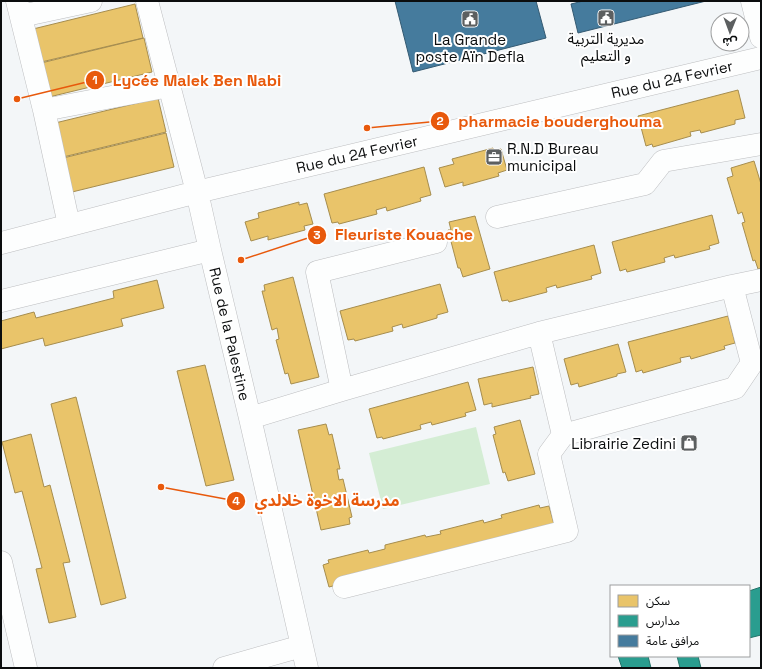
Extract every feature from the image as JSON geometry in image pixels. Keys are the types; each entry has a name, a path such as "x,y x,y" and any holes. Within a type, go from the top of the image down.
{"street":[{"path":"70,225 19,9 91,1"},
{"name":"Rue de la Palestine","path":"147,1 197,192 307,668"},
{"path":"752,1 761,38"},
{"name":"Rue du 24 Fevrier","path":"1,243 197,192 761,58"},
{"path":"44,110 169,86"},
{"path":"497,217 645,184 663,161 761,144"},
{"path":"342,390 317,272 436,242"},
{"path":"1,301 210,250"},
{"path":"250,418 539,333 761,280"},
{"path":"344,588 567,531 549,454 564,435 735,388 752,363 732,286"},
{"path":"539,333 564,435"},
{"path":"1,565 26,668"},
{"path":"224,668 302,646"}],"green space":[{"path":"476,427 490,484 383,509 369,453"}],"building: سكن":[{"path":"135,4 143,38 37,63 29,30"},
{"path":"144,38 152,72 45,98 37,64"},
{"path":"738,90 745,118 735,120 735,124 701,133 700,130 690,132 691,136 653,147 652,144 646,146 638,116"},
{"path":"158,98 166,132 59,158 51,124"},
{"path":"166,133 174,167 68,193 59,159"},
{"path":"493,148 494,151 501,149 507,170 498,173 499,176 463,186 463,182 445,187 439,168 454,164 452,159"},
{"path":"754,161 761,184 761,268 758,269 755,260 753,261 742,223 745,222 742,212 738,214 727,178 733,176 731,168"},
{"path":"424,167 431,195 420,198 421,201 387,211 386,207 376,210 377,214 339,224 338,222 332,223 324,194"},
{"path":"299,202 299,205 307,203 313,224 304,226 305,230 268,240 268,236 251,241 245,222 259,218 258,213"},
{"path":"712,215 719,243 709,246 710,249 675,258 674,255 664,258 665,262 627,272 626,269 620,271 612,242"},
{"path":"475,216 490,269 463,277 460,268 458,268 448,230 451,230 449,222"},
{"path":"594,245 601,273 591,276 592,279 557,288 556,285 546,288 547,292 509,302 508,300 502,301 494,272"},
{"path":"293,277 319,377 291,384 288,373 285,374 276,340 279,339 277,328 272,330 262,291 265,291 264,285"},
{"path":"157,280 164,308 121,319 123,326 45,346 43,338 1,349 1,321 34,312 36,318 114,298 113,291"},
{"path":"440,284 448,312 437,315 437,318 403,328 402,324 392,327 393,331 355,341 354,339 348,340 340,311"},
{"path":"728,316 735,343 724,346 725,349 691,359 690,356 680,358 681,362 643,373 642,370 636,372 628,342"},
{"path":"618,344 626,372 579,387 578,383 571,385 564,359"},
{"path":"205,365 234,480 206,486 177,371"},
{"path":"533,367 539,394 530,396 531,398 492,407 492,403 484,405 478,379"},
{"path":"468,382 476,410 465,413 466,416 432,425 431,422 420,425 421,429 383,439 382,437 377,438 369,409"},
{"path":"76,397 126,598 101,605 51,404"},
{"path":"520,420 535,474 508,481 505,472 503,473 493,435 496,434 494,427"},
{"path":"326,424 329,435 332,434 340,469 337,469 339,480 343,479 352,517 349,518 350,524 321,530 298,430"},
{"path":"31,434 44,487 50,485 70,562 63,563 76,617 49,623 36,569 42,568 22,491 15,493 2,442"},
{"path":"539,505 540,508 549,506 555,528 329,587 323,565 329,563 328,560 368,550 369,553 385,549 385,545 425,535 426,537 441,534 440,531 483,520 484,523 502,518 501,515"}],"building: مدارس":[{"path":"761,587 761,635 750,638 750,591"},
{"path":"618,657 648,657 651,668 622,668"},
{"path":"677,657 698,657 701,668 680,668"}],"building: مرافق عامة":[{"name":"La Grande poste Aïn Defla","path":"395,1 536,1 546,38 413,72"},
{"name":"مديرية التربية و التعليم","path":"583,1 706,1 578,33 571,4"}],"place":[{"name":"مديرية التربية و التعليم","path":"606,18"},
{"name":"La Grande poste Aïn Defla","path":"470,19"},
{"name":"Lycée Malek Ben Nabi","path":"17,99"},
{"name":"pharmacie bouderghouma","path":"367,128"},
{"name":"R.N.D Bureau municipal","path":"494,157"},
{"name":"Fleuriste Kouache","path":"241,260"},
{"name":"Librairie Zedini","path":"689,443"},
{"name":"مدرسة الاخوة خلالدي","path":"161,487"}]}
